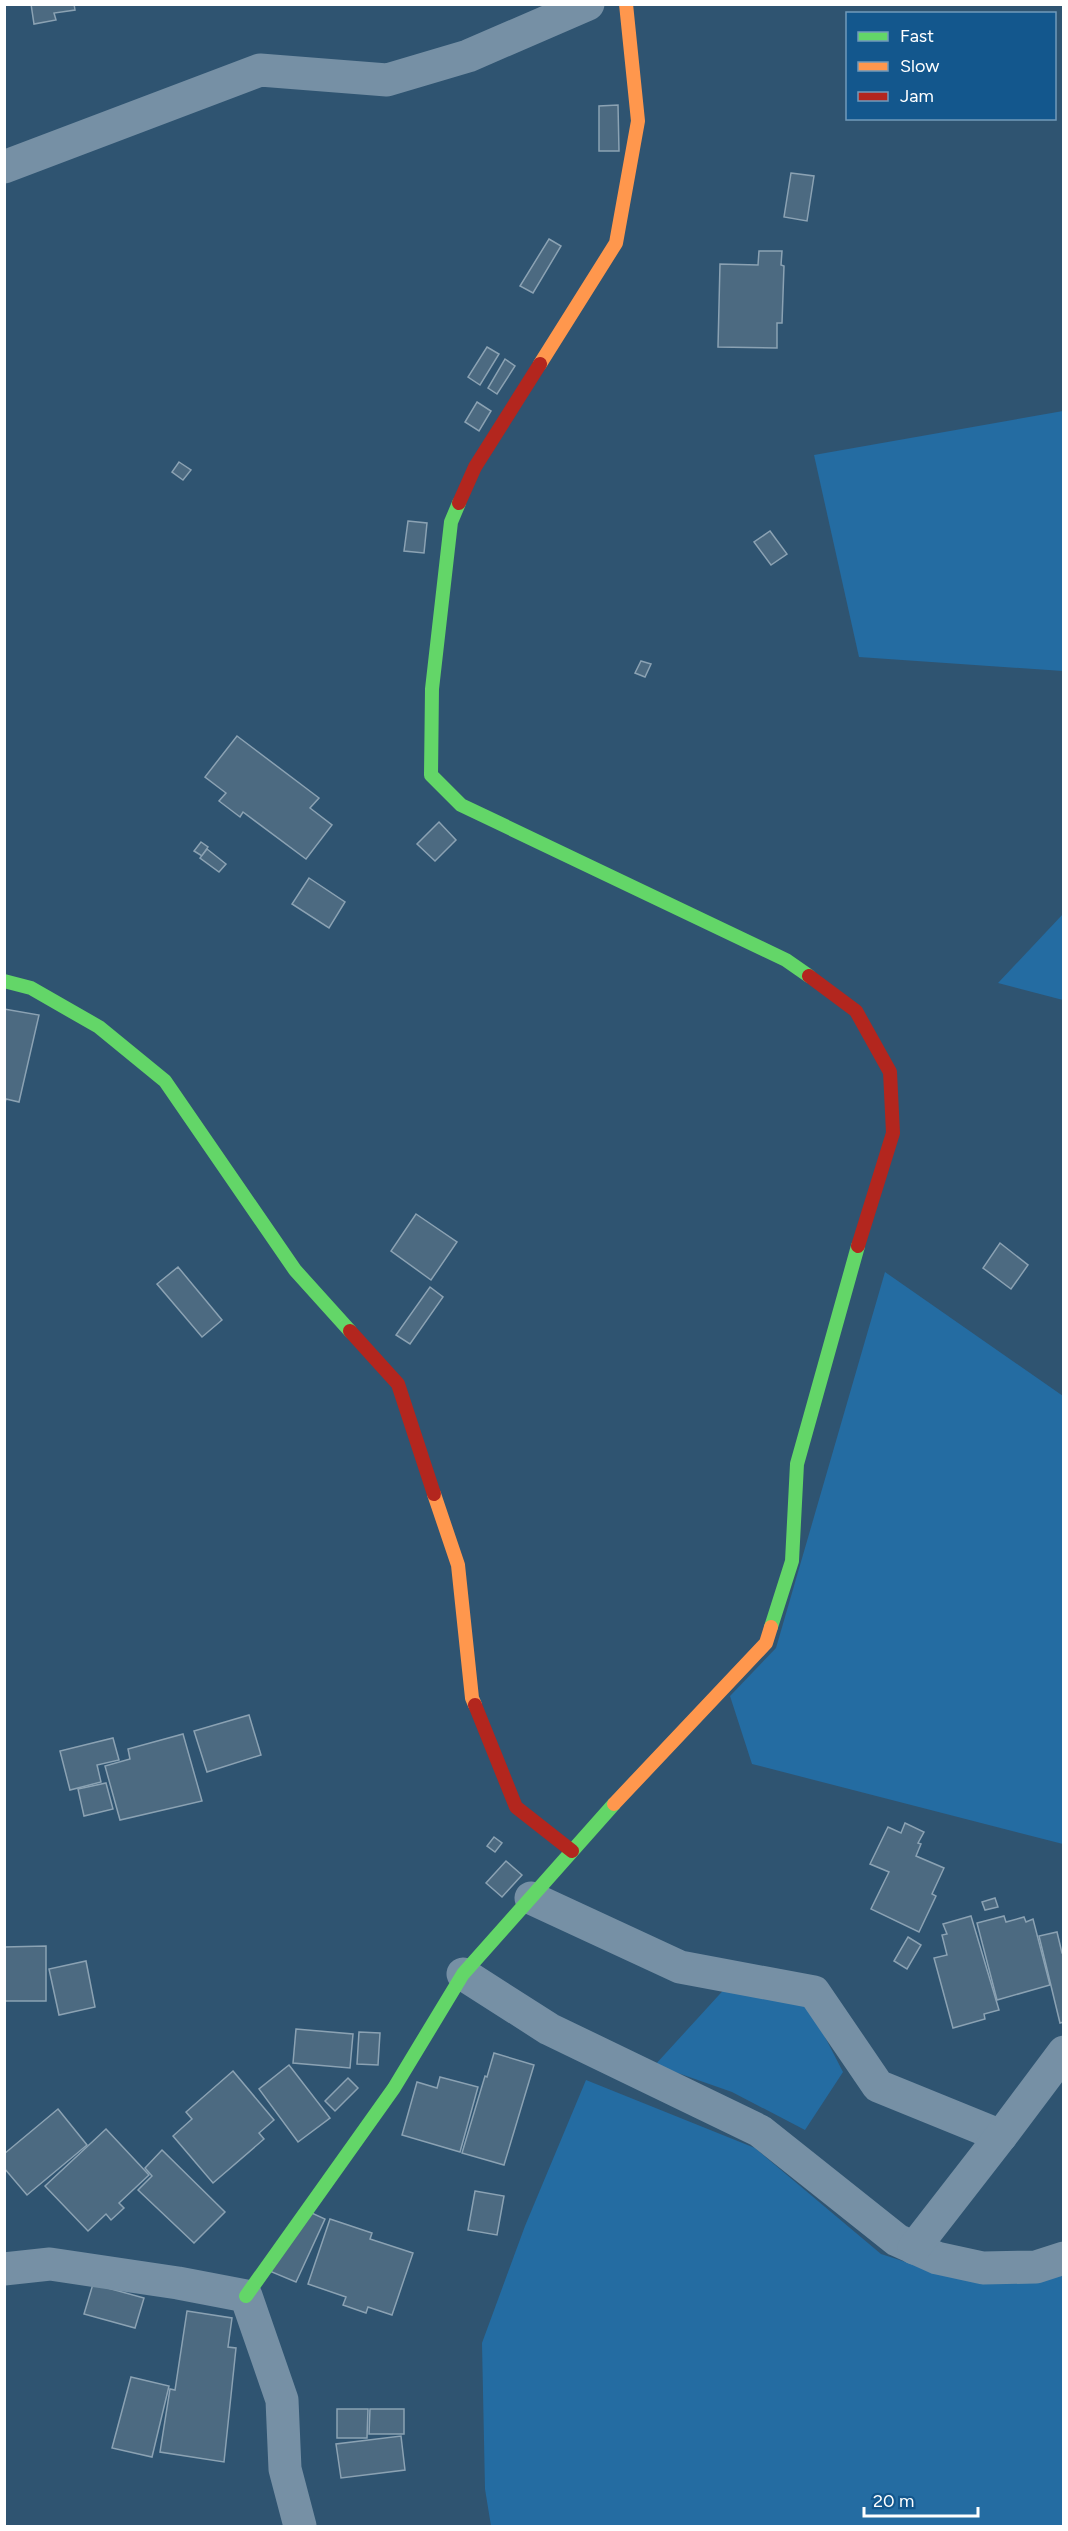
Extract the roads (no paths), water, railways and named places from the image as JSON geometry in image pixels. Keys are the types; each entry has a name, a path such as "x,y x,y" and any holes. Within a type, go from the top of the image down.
{"street":[{"path":"4,167 260,70 387,80 468,56 588,4"},
{"path":"246,2296 394,2088 464,1974 572,1851 766,1643 792,1561 796,1464 855,1255 893,1133 890,1071 856,1011 786,960 461,805 431,775 432,689 452,522 475,467 616,243 638,122 626,4"},
{"path":"4,981 31,988 99,1027 165,1081 295,1270 398,1384 458,1564 472,1698 516,1807 572,1851"},
{"path":"531,1898 680,1967 814,1992 878,2086 1002,2136"},
{"path":"464,1974 549,2029 760,2132 897,2240 937,2258 983,2268 1036,2267 1064,2258"},
{"path":"914,2248 1002,2136 1064,2052"},
{"path":"4,2269 50,2264 246,2296"},
{"path":"246,2296 282,2400 285,2469 300,2526"}]}
